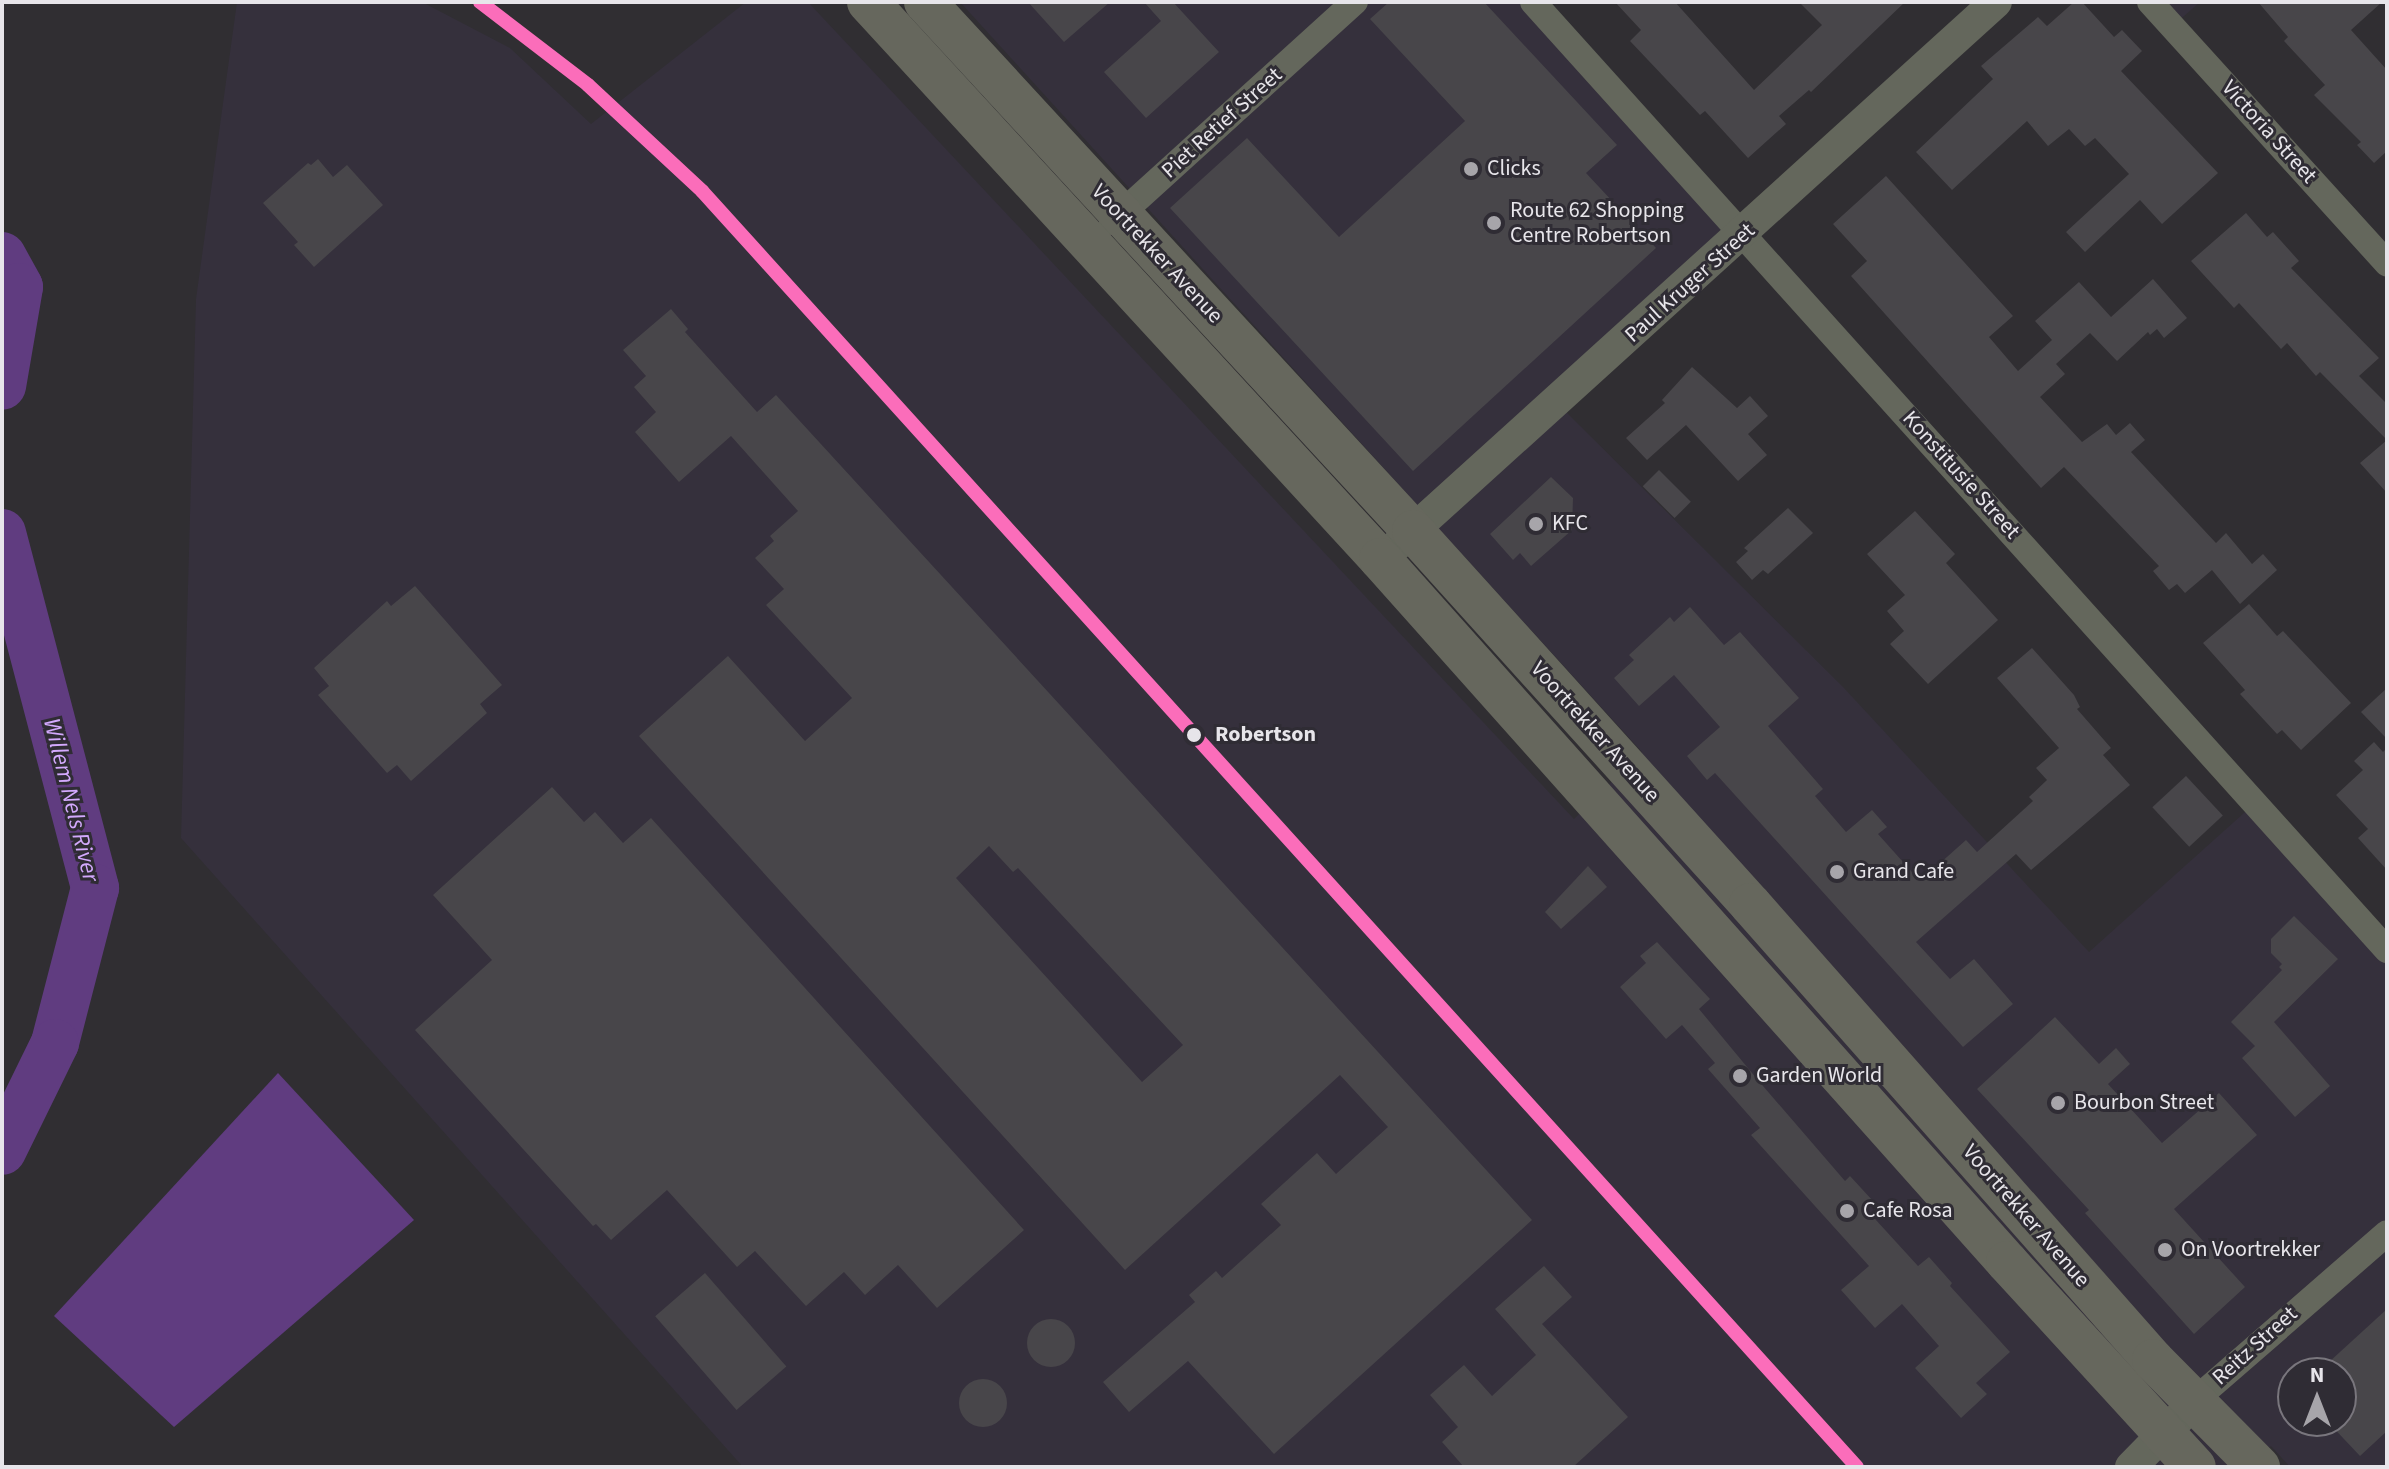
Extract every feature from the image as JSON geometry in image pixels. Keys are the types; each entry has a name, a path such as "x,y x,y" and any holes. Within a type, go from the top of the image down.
{"main road":[{"name":"Voortrekker Avenue","path":"868,2 1380,559 2163,1436 2195,1467"},
{"name":"Voortrekker Avenue","path":"925,2 1413,531 1750,904 2153,1360 2259,1467"}],"street":[{"name":"Piet Retief Street","path":"1088,243 1355,2"},
{"name":"Konstitusie Street","path":"1533,2 2387,950"},
{"name":"Paul Kruger Street","path":"1380,559 1743,235 1996,2"},
{"name":"Victoria Street","path":"2150,2 2387,263"},
{"name":"Reitz Street","path":"2131,1467 2195,1400 2387,1233"}],"shaded area":[{"path":"237,2 422,2 510,48 591,124 746,2 808,2 1574,819 1642,752 960,2 1520,2 1736,239 1557,403 1843,687 2089,952 2254,804 2387,954 2387,1467 2290,1467 2271,1446 2248,1467 743,1467 181,838 196,299"},
{"path":"2154,2 2200,2 2175,24"},
{"path":"278,1073 414,1220 174,1427 54,1316"}],"building":[{"path":"1028,2 1110,2 1064,42"},
{"path":"1144,2 1173,2 1219,52 1146,118 1104,72 1161,21"},
{"name":"Route 62 Shopping Centre Robertson","path":"1389,2 1484,2 1617,145 1586,173 1656,248 1413,471 1170,208 1247,138 1339,237 1465,121 1370,19"},
{"path":"1615,2 1675,2 1754,90 1822,25 1799,2 1905,2 1811,92 1809,90 1779,116 1786,124 1748,158 1705,111 1700,115 1630,41 1641,30"},
{"path":"2074,2 2082,2 2114,37 2122,30 2142,51 2121,71 2218,173 2162,224 2140,200 2085,252 2066,232 2129,174 2095,138 2085,146 2069,129 2048,146 2027,121 1952,190 1916,152 1993,79 1981,66 2038,17 2047,26"},
{"path":"2258,2 2382,2 2351,30 2387,70 2387,151 2374,163 2357,145 2361,142 2314,95 2325,85 2284,41 2288,37"},
{"path":"318,159 333,177 347,165 383,205 314,267 294,245 298,242 263,203 308,163 311,165"},
{"path":"1886,176 2013,316 1989,337 2018,371 2052,340 2035,321 2079,282 2111,317 2153,279 2187,318 2164,338 2157,329 2150,335 2148,332 2117,361 2090,333 2056,364 2065,374 2040,397 2082,442 2107,424 2116,435 2130,423 2145,440 2131,452 2216,543 2226,533 2252,564 2263,554 2277,570 2240,604 2212,570 2185,593 2177,584 2169,590 2153,571 2159,566 2064,467 2041,488 1851,276 1867,261 1833,224"},
{"path":"2246,213 2267,237 2273,232 2299,261 2291,268 2379,358 2359,376 2387,404 2387,440 2320,372 2316,376 2287,343 2281,349 2239,303 2234,308 2191,261"},
{"path":"671,309 688,329 685,332 757,412 776,395 1532,1220 1274,1454 1188,1361 1129,1412 1103,1382 1195,1302 1189,1295 1216,1271 1222,1278 1281,1225 1261,1204 1317,1153 1336,1174 1388,1127 1340,1075 1125,1270 639,736 728,656 805,741 852,698 766,605 784,589 755,558 774,541 770,536 798,511 731,436 679,482 635,432 656,412 634,387 646,376 623,350","holes":["989,846 1013,872 1018,868 1183,1045 1142,1082 956,878"]},
{"path":"1692,367 1737,408 1750,396 1768,416 1748,434 1767,455 1738,481 1686,425 1647,460 1626,438 1665,403 1662,400"},
{"path":"2387,440 2387,493 2360,463"},
{"path":"1659,470 1691,502 1675,518 1643,486"},
{"name":"KFC","path":"1551,477 1573,498 1572,530 1531,566 1520,553 1513,560 1490,534"},
{"path":"1788,508 1813,533 1768,574 1763,570 1752,580 1736,562 1748,551 1744,548"},
{"path":"1915,511 1955,554 1946,563 1998,620 1928,684 1890,644 1904,631 1887,611 1905,595 1867,554"},
{"path":"415,586 502,685 480,704 487,713 411,781 397,765 387,773 318,695 329,686 314,668 387,601 391,606"},
{"path":"2249,604 2277,636 2283,631 2351,703 2301,750 2282,730 2277,734 2240,694 2245,690 2203,643"},
{"path":"1690,607 1724,645 1740,632 1799,698 1768,726 1823,789 1815,796 1846,832 1872,810 1887,827 1878,834 1920,881 1966,840 1977,852 2033,801 2029,797 2047,780 2036,768 2059,748 1997,678 2032,648 2074,695 2080,707 2077,709 2111,748 2103,755 2130,785 2031,870 2016,854 1916,942 1950,979 1974,959 2013,1004 1963,1047 1715,773 1707,780 1687,756 1720,727 1674,675 1639,706 1614,678 1634,660 1629,655 1670,617 1674,622"},
{"path":"2387,688 2387,739 2361,712"},
{"path":"2374,742 2383,752 2387,748 2387,870 2358,838 2368,829 2336,795 2363,770 2354,761"},
{"path":"2186,776 2223,815 2189,847 2152,807"},
{"path":"552,787 584,822 595,812 623,843 651,818 1024,1230 937,1308 898,1265 865,1295 844,1272 806,1306 755,1251 737,1267 667,1190 611,1240 596,1224 593,1226 415,1030 492,960 433,895"},
{"path":"1588,866 1607,887 1561,929 1545,912"},
{"path":"2294,916 2338,959 2274,1022 2330,1086 2295,1117 2242,1058 2255,1046 2231,1022 2282,970 2279,967 2282,964 2271,953 2271,939"},
{"path":"1657,942 1710,999 1699,1009 1757,1079 1845,1181 1850,1176 1873,1201 1865,1208 1918,1266 1929,1257 1952,1283 1950,1286 2010,1352 1976,1383 1987,1394 1961,1418 1915,1368 1939,1346 1902,1304 1875,1328 1841,1290 1869,1266 1751,1135 1760,1128 1708,1069 1715,1063 1682,1025 1666,1039 1620,987 1646,963 1640,956"},
{"path":"2055,1017 2099,1064 2116,1048 2130,1064 2108,1084 2162,1143 2219,1093 2257,1135 2174,1209 2245,1287 2194,1334 2085,1213 2089,1210 1977,1089"},
{"path":"1544,1266 1572,1297 1542,1324 1628,1417 1573,1467 1464,1467 1442,1442 1458,1427 1430,1395 1464,1365 1492,1396 1536,1355 1495,1309"},
{"path":"705,1273 786,1367 737,1410 655,1316"},
{"path":"2387,1309 2387,1431 2360,1456 2342,1437 2357,1437 2357,1357 2334,1357"},
{"path":"1051,1319 1068,1326 1075,1343 1068,1360 1051,1367 1034,1360 1027,1343 1034,1326"},
{"path":"983,1379 1000,1386 1007,1403 1000,1420 983,1427 966,1420 959,1403 966,1386"}],"waterway":[{"name":"Willem Nels River","path":"2,256 19,287 2,386"},
{"name":"Willem Nels River","path":"2,533 95,888 55,1043 2,1151"}],"transit line":[{"path":"480,2 588,85 702,191 1857,1467"}],"place":[{"name":"Clicks","path":"1471,169"},
{"name":"Route 62 Shopping Centre Robertson","path":"1494,223"},
{"name":"KFC","path":"1536,524"},
{"name":"Robertson","path":"1194,735"},
{"name":"Grand Cafe","path":"1837,872"},
{"name":"Garden World","path":"1740,1076"},
{"name":"Bourbon Street","path":"2058,1103"},
{"name":"Cafe Rosa","path":"1847,1211"},
{"name":"On Voortrekker","path":"2165,1250"}]}
